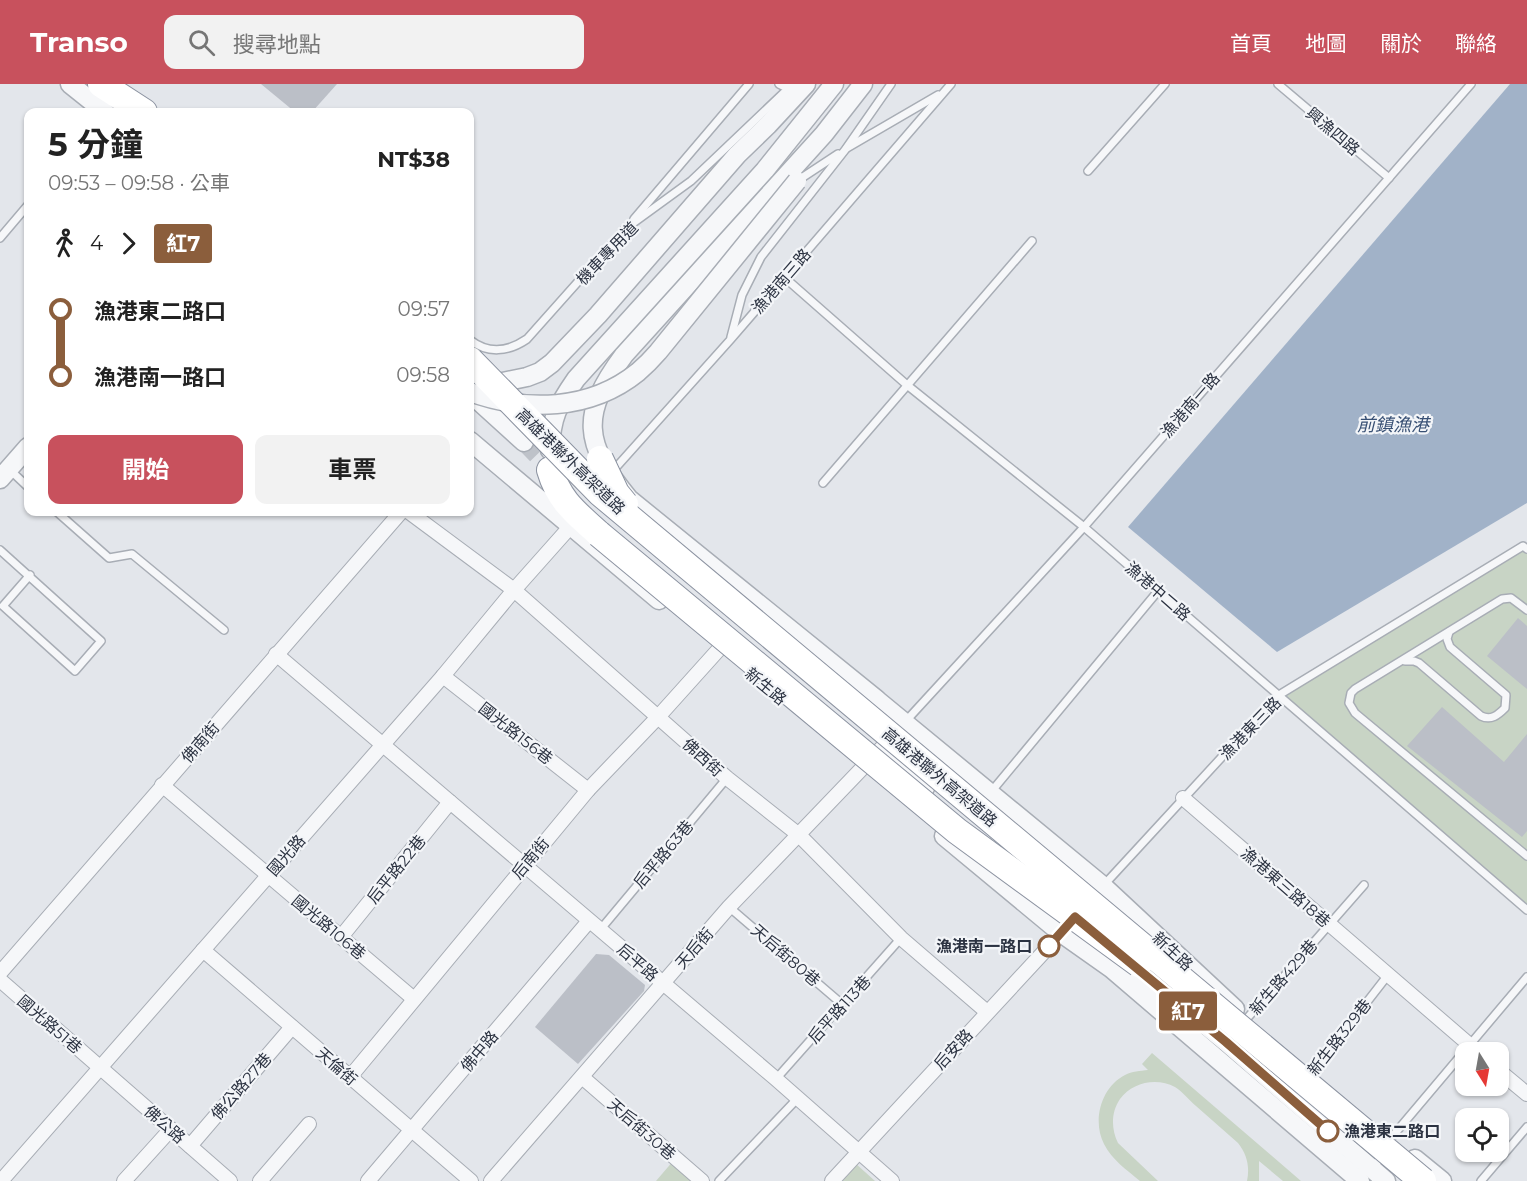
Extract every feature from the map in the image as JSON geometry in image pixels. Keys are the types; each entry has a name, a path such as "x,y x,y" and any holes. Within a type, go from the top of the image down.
{"highway":[{"path":"101,84 138,108"},
{"path":"122,84 157,108"},
{"name":"高雄港聯外高架道路","path":"474,364 600,493 1206,1006 1405,1181"},
{"name":"高雄港聯外高架道路","path":"474,379 595,500 1206,1006 1423,1181"},
{"path":"605,467 616,493 624,504 1098,895 1206,1006"},
{"path":"550,470 562,499 595,523 957,831 1206,1006"}],"street":[{"path":"70,84 100,108"},
{"path":"122,84 150,108"},
{"path":"474,377 482,381 498,383 513,381 540,372 552,363 598,315 737,155 806,84"},
{"path":"570,527 555,492 550,470 550,432 557,408 576,379 765,170 834,84"},
{"path":"605,467 594,441 593,423 596,405 607,378 624,355 824,134 863,84"},
{"path":"474,393 499,401 544,406 565,404 590,398 616,387 638,372 658,352 797,181 824,134"},
{"path":"474,396 524,442"},
{"name":"新生路","path":"474,444 570,527 720,648 1061,933 1348,1181"},
{"path":"4,474 24,452"},
{"name":"新生路","path":"605,467 629,499 1103,886 1246,1019 1442,1181"},
{"name":"佛南街","path":"0,973 397,516"},
{"name":"佛西街","path":"414,516 514,590 727,778 799,835 902,939 987,1012"},
{"name":"新生路","path":"595,523 877,753 901,768 1226,1042 1291,1100 1372,1178"},
{"name":"國光路","path":"1,1181 443,676 570,527"},
{"name":"后南街","path":"350,1077 588,790 720,648"},
{"name":"后平路","path":"276,654 776,1079 892,1181"},
{"name":"國光路156巷","path":"443,676 588,790"},
{"name":"新生路","path":"876,699 901,768"},
{"name":"天后街","path":"491,1181 729,906 905,723"},
{"name":"國光路106巷","path":"162,785 414,999"},
{"name":"漁港東三路18巷","path":"1183,798 1466,1042"},
{"name":"后平路22巷","path":"341,937 450,802"},
{"name":"后安路","path":"832,1181 1075,917"},
{"name":"佛中路","path":"368,1181 595,925"},
{"name":"新生路","path":"1061,933 1112,969 1372,1178"},
{"name":"天倫街","path":"203,950 471,1181"},
{"name":"國光路51巷","path":"0,980 100,1068"},
{"name":"佛公路27巷","path":"190,1146 292,1027"},
{"name":"佛公路","path":"100,1068 230,1181"},
{"name":"天后街30巷","path":"582,1077 702,1181"},
{"path":"1509,1079 1527,1094"},
{"path":"260,1181 309,1124"},
{"path":"124,1181 171,1129"}],"lane":[{"path":"625,229 749,84"},
{"path":"780,84 783,86 793,84"},
{"name":"機車專用道","path":"474,342 485,349 500,350 514,347 527,339 625,229 691,181 793,84"},
{"path":"731,339 742,295 761,257 844,150 891,84"},
{"name":"漁港南三路","path":"605,467 731,339 951,84"},
{"path":"1088,171 1165,84"},
{"name":"興漁四路","path":"1278,84 1389,178"},
{"name":"漁港南一路","path":"905,723 1084,527 1470,84"},
{"path":"797,181 844,150 945,91"},
{"path":"0,238 24,210"},
{"path":"823,483 1032,241"},
{"name":"漁港中二路","path":"784,278 907,385 1084,527 1527,910"},
{"path":"4,474 24,485"},
{"path":"62,516 109,558 132,554 224,630"},
{"name":"漁港東三路","path":"1075,917 1279,695 1525,547"},
{"path":"0,550 30,575 101,640 75,672 3,606 30,575"},
{"path":"971,815 1158,591"},
{"path":"1527,610 1511,598 1502,599 1355,689 1350,698 1352,708 1527,856"},
{"path":"1402,662 1419,663 1481,716 1489,718 1498,715 1505,708 1506,695 1450,647 1447,639 1449,632"},
{"name":"后平路63巷","path":"595,925 727,778"},
{"name":"新生路429巷","path":"1226,1042 1364,885"},
{"name":"天后街80巷","path":"729,906 842,1004"},
{"name":"后平路113巷","path":"776,1079 902,939"},
{"name":"新生路329巷","path":"1291,1100 1388,975"},
{"path":"1479,1042 1527,976"},
{"path":"1372,1178 1390,1139 1455,1069"},
{"path":"720,1181 797,1099"},
{"path":"1481,1181 1527,1127"}],"green space":[{"path":"1523,546 1527,549 1527,910 1279,695"},
{"path":"1152,1053 1301,1181 1283,1181 1259,1161 1259,1181 1247,1181 1247,1161 1238,1143 1178,1089 1160,1082 1138,1085 1125,1093 1117,1104 1113,1121 1118,1143 1158,1181 1140,1181 1125,1169 1107,1150 1100,1135 1101,1105 1117,1080 1130,1073 1148,1070 1142,1064"},
{"path":"674,1160 698,1181 656,1181"},
{"path":"855,1163 875,1181 839,1181"}],"water":[{"name":"前鎮漁港","path":"1510,84 1527,84 1527,503 1277,652 1128,527"}],"building":[{"path":"261,84 337,84 316,108 290,108"},
{"path":"1518,618 1527,626 1527,689 1487,656"},
{"path":"1442,707 1504,762 1527,734 1527,831 1522,837 1407,746"},
{"path":"596,954 609,955 645,985 644,991 578,1064 535,1027"}],"tunnel":[{"path":"524,442 559,478"}],"bus line":[{"name":"紅7","path":"1049,946 1075,917 1226,1042 1328,1131"}],"place":[{"name":"漁港南一路口","path":"1049,946"},
{"name":"漁港東二路口","path":"1328,1131"}]}
